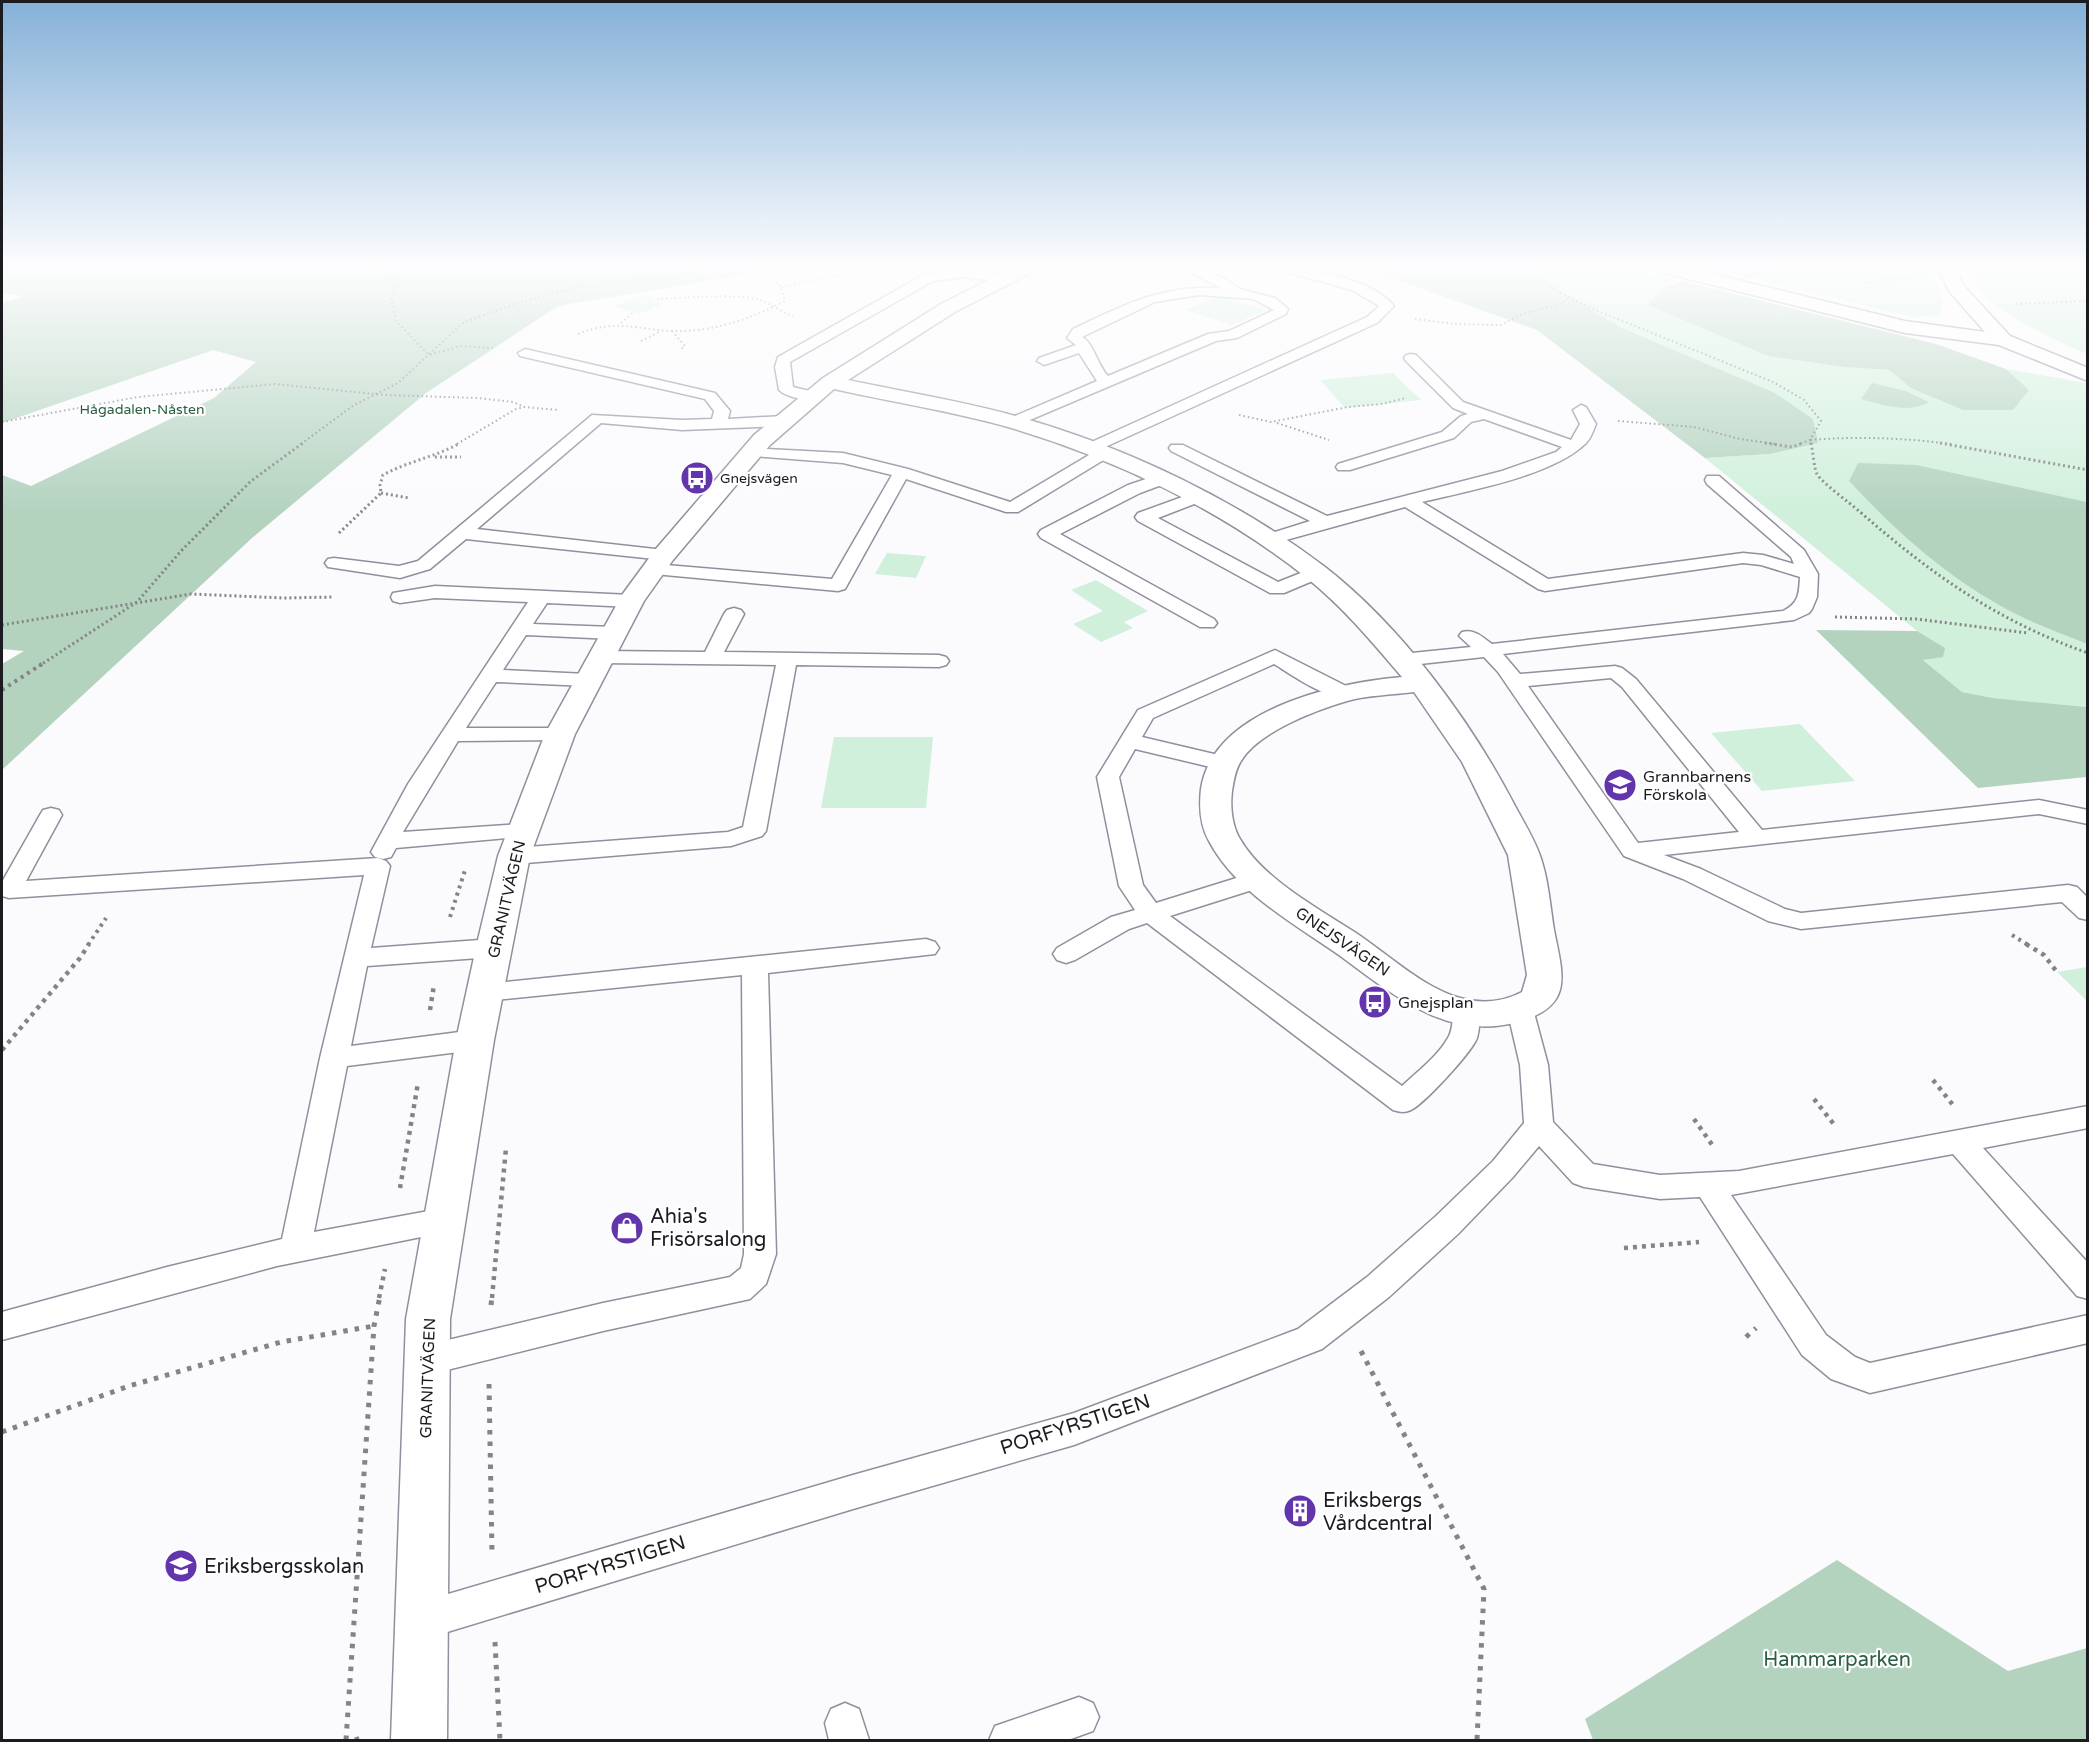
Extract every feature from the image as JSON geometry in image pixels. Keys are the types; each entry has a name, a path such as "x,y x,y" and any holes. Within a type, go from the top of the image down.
{"street":[{"name":"GRANITVÄGEN","path":"419,1740 428,1319 475,1040 518,843 560,734 631,601 659,562 753,451 783,421 821,389 883,349"},
{"path":"2026,349 2088,375"},
{"path":"821,389 1013,422 1098,450 1196,497 1268,540 1316,573 1360,612 1412,671 1477,762 1524,855 1545,975 1538,999 1520,1009"},
{"name":"GNEJSVÄGEN","path":"1412,671 1285,715 1244,737 1223,763 1216,790 1215,817 1230,849 1259,879 1288,903 1429,1000 1466,1013 1494,1014 1520,1009"}],"lane":[{"path":"802,349 783,360 786,390 821,389"},
{"path":"1044,361 1077,349"},
{"path":"1084,349 1084,354 1090,363 1107,383"},
{"path":"1013,422 1185,349"},
{"path":"753,451 843,458 902,472 1012,508 1098,450 1310,349"},
{"path":"530,354 710,396 722,411 707,426"},
{"path":"1411,358 1458,405 1483,415 1509,421 1574,446"},
{"path":"1344,466 1448,435 1466,419 1483,415"},
{"path":"334,563 400,572 424,565 597,417 707,426 783,421"},
{"path":"1268,540 1325,522 1508,475 1562,455 1581,440 1584,417"},
{"path":"1177,448 1325,522"},
{"path":"462,533 584,541 659,562 838,585 902,472"},
{"path":"1161,479 1134,489 1047,534 1207,623"},
{"path":"1412,671 1489,651 1787,616 1802,609 1808,597 1809,574 1798,554 1713,480"},
{"path":"1196,497 1144,517 1277,590 1316,573"},
{"path":"1408,501 1545,585 1743,558 1763,560 1809,574"},
{"path":"400,597 435,592 631,601"},
{"path":"295,1249 356,958 378,866 387,841 419,784 541,597"},
{"path":"711,659 734,614"},
{"path":"520,629 600,657"},
{"path":"1469,636 1489,651 1515,681 1632,851 1692,874 1777,915 1801,921 2068,893 2088,912"},
{"path":"1345,693 1312,678 1275,656 1145,714 1108,777 1131,886 1151,914 1403,1102 1445,1062 1463,1038 1466,1013"},
{"path":"490,676 600,657 939,661"},
{"path":"387,841 518,843 731,839 754,831 787,659"},
{"path":"1515,681 1615,672 1629,683 1756,837"},
{"path":"451,735 560,734"},
{"path":"1128,742 1143,743 1223,763"},
{"path":"1632,851 2039,807 2088,817"},
{"path":"51,815 9,890 378,866"},
{"path":"1066,954 1120,923 1259,879"},
{"path":"356,958 494,948"},
{"path":"486,992 926,948"},
{"path":"427,1360 603,1317 739,1289 755,1275 760,1254 755,964"},
{"path":"1520,1009 1534,1065 1539,1126 1584,1175 1660,1187 1739,1183 2088,1117"},
{"path":"334,1058 475,1040"},
{"name":"PORFYRSTIGEN","path":"422,1621 853,1491 1074,1429 1310,1339 1378,1287 1448,1224 1503,1169 1539,1126"},
{"path":"1960,1142 2088,1286"},
{"path":"1708,1185 1814,1345 1843,1368 1870,1378 2088,1329"},
{"path":"2,1326 201,1270 370,1232 445,1221"},
{"path":"1009,1740 1079,1717"}],"path":[{"path":"423,349 429,356"},
{"path":"2,690 137,602 181,551 251,481 354,405 398,383 436,349"},
{"path":"429,356 450,349"},
{"path":"504,349 530,354 541,349"},
{"path":"1697,349 1727,366 1773,382 1804,400 1821,421 1810,440 1817,474 1888,538 1984,607 2031,633 2088,653"},
{"path":"2,422 187,391 275,384 378,393 478,398 513,402 524,407 579,412 597,417"},
{"path":"1271,422 1348,407 1382,404 1416,396 1446,393"},
{"path":"381,493 380,485 383,475 401,465 446,452 524,407"},
{"path":"1235,414 1309,432 1364,460"},
{"path":"1584,417 1694,427 1740,439 1792,447 1810,440 1845,436 1896,438 1962,446 2088,470"},
{"path":"430,457 462,457"},
{"path":"381,493 409,498"},
{"path":"334,563 323,560 329,546 343,528 381,493"},
{"path":"2,625 191,594 284,598 344,596"},
{"path":"1787,616 1916,619 2031,633"},
{"path":"2,1050 80,958 104,922 125,882"},
{"path":"1980,902 2003,928 2044,955 2057,972"},
{"path":"500,1740 493,1599 488,1344 507,1138"},
{"path":"1624,1248 1744,1239"},
{"path":"1342,1314 1484,1589 1477,1740"},
{"path":"2,1432 129,1386 281,1342 428,1319"}],"green space":[{"path":"2,349 492,349 426,393 252,538 2,770 2,664 24,651 2,649 2,475 31,486 214,398 256,362 213,350 2,423"},
{"path":"1562,349 1672,349 1775,393 1813,419 1818,443 1770,454 1705,458"},
{"path":"1667,349 1804,349 1845,367 1889,370 1911,388 2029,390 2006,369 2087,383 2087,502 1917,465 1849,481 1907,539 1972,589 2028,620 2087,644 2087,707 1993,698 1962,692 1922,659 1944,648 1917,631 1705,458 1770,454 1817,443 1813,419"},
{"path":"1752,349 1951,349 2006,369 2029,390 2013,410 1963,410 1911,388 1889,370 1845,367 1768,356"},
{"path":"2077,349 2087,349 2087,354"},
{"path":"1393,373 1421,400 1345,408 1320,380"},
{"path":"1872,383 1906,391 1929,402 1921,406 1904,408 1861,399"},
{"path":"1858,463 1917,465 2087,502 2087,644 2036,624 1996,603 1972,589 1928,556 1907,539 1849,481"},
{"path":"887,553 926,556 916,578 875,574"},
{"path":"1096,580 1148,611 1124,622 1133,628 1101,642 1073,624 1103,611 1071,590"},
{"path":"1816,630 1917,631 1945,648 1943,657 1923,660 1962,692 1993,698 2087,707 2087,777 1978,788"},
{"path":"1800,724 1855,781 1762,791 1711,733"},
{"path":"834,737 933,737 926,808 821,808"},
{"path":"2088,967 2087,1001 2057,972"},
{"name":"Hammarparken","path":"1837,1560 2008,1671 2087,1648 2087,1740 1593,1740 1585,1719"}],"place":[{"name":"Gnejsvägen","path":"697,478"},
{"name":"Grannbarnens Förskola","path":"1620,785"},
{"name":"Gnejsplan","path":"1375,1002"},
{"name":"Ahia's Frisörsalong","path":"627,1228"},
{"name":"Eriksbergs Vårdcentral","path":"1300,1511"},
{"name":"Eriksbergsskolan","path":"181,1566"}],"park label":[{"name":"Hågadalen-Nåsten","path":"142,409"}]}
